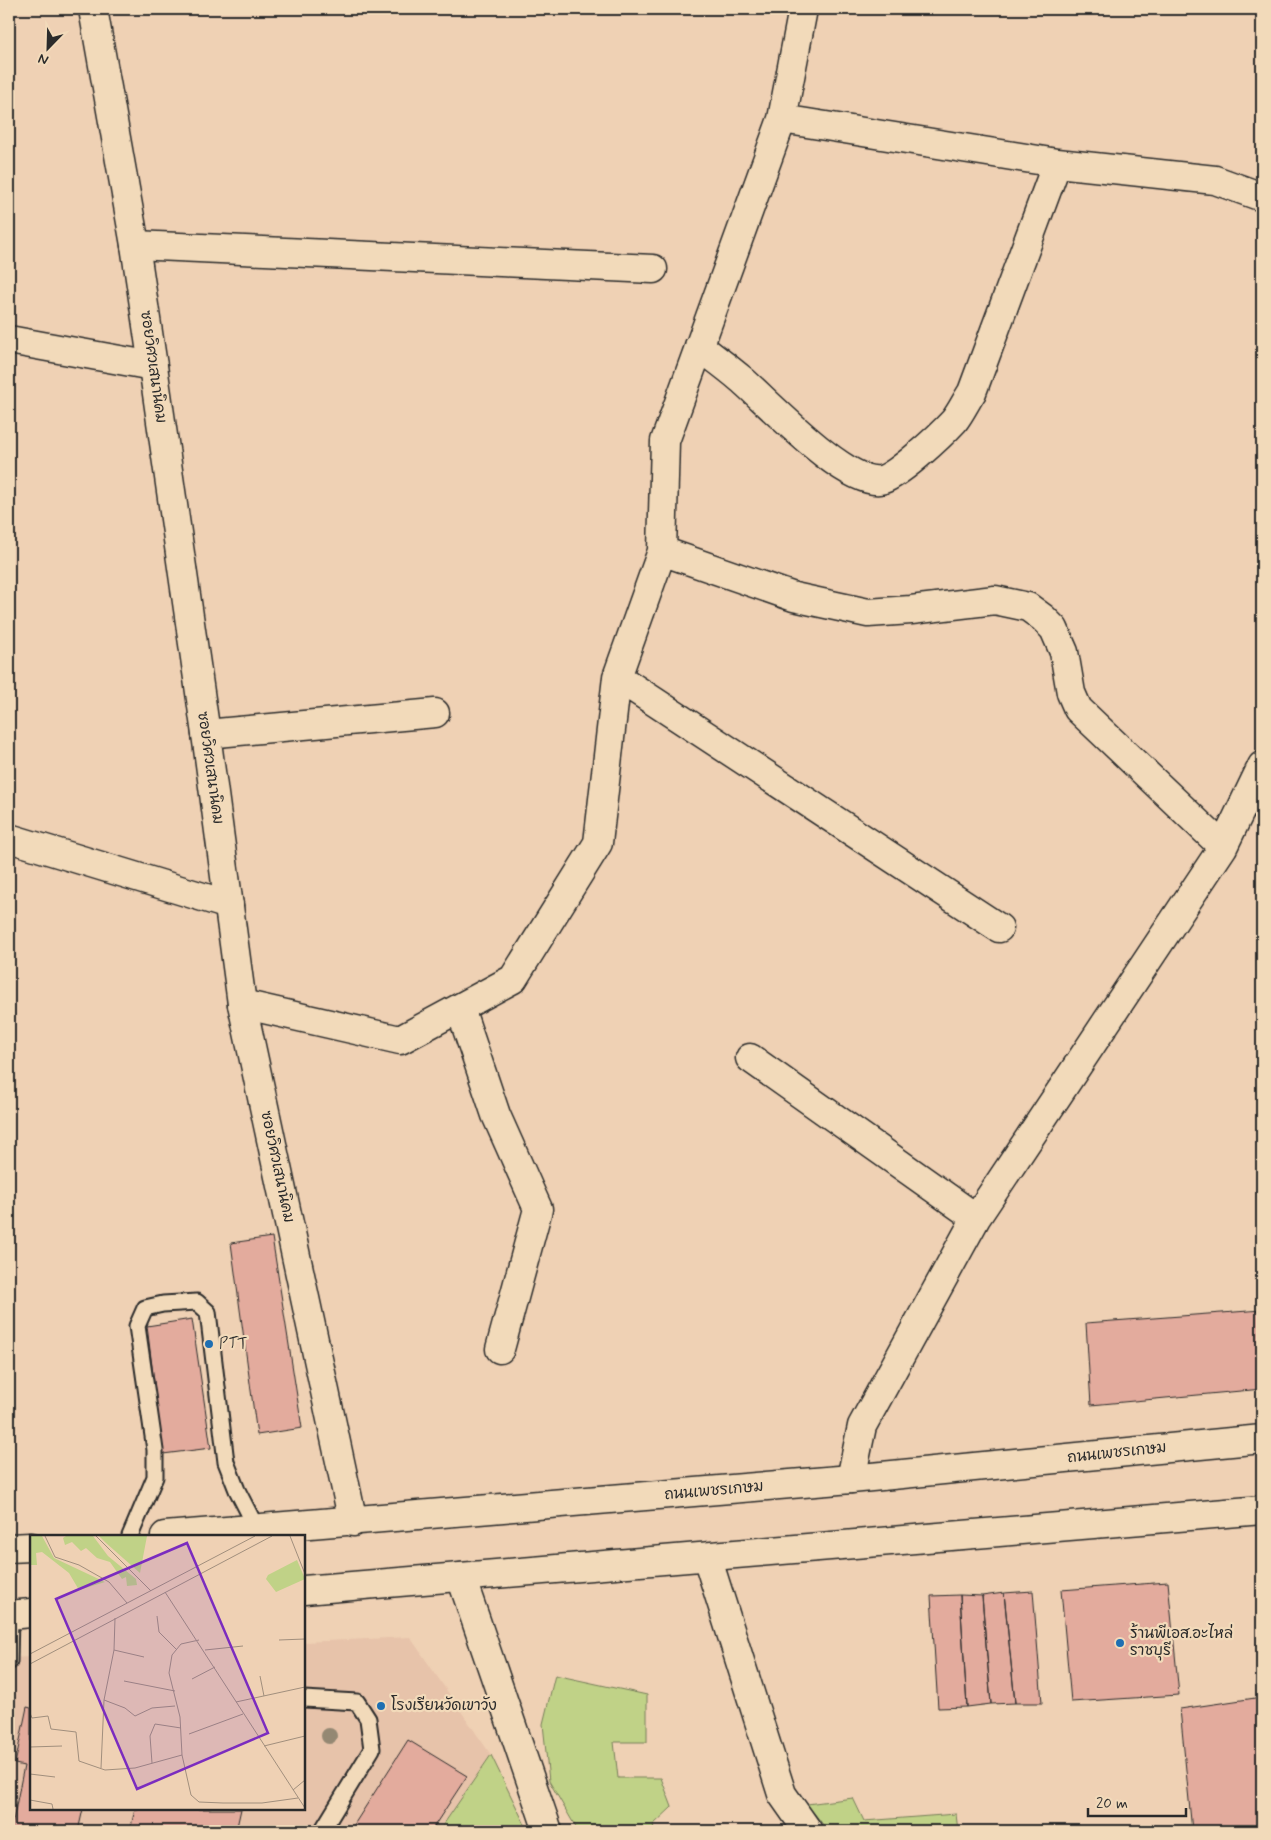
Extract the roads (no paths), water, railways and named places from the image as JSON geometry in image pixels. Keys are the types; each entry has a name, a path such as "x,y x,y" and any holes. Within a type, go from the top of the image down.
{"street":[{"name":"ซอยวิศวเสนานิคม","path":"93,9 153,366 206,734 242,1004 353,1522"},
{"path":"242,1004 400,1040 513,979 598,843 617,677 662,551 665,441 782,120 803,9"},
{"path":"782,120 1057,163 1215,180 1262,197"},
{"path":"699,346 740,378 816,447 838,464 860,476 880,480 894,475 954,420 972,392 1057,163"},
{"path":"134,245 653,269"},
{"path":"9,340 153,366"},
{"path":"662,551 794,597 868,613 995,600 1028,607 1054,629 1064,652 1071,693 1078,709 1223,847"},
{"path":"617,677 999,928"},
{"path":"206,734 435,712"},
{"path":"851,1479 862,1426 976,1218 1223,847 1262,766"},
{"path":"9,838 229,905"},
{"path":"460,1008 496,1115 538,1208 500,1350"},
{"path":"750,1058 976,1218"},
{"name":"ถนนเพชรเกษม","path":"177,1535 353,1522 851,1479 1262,1439"},
{"path":"305,1590 1262,1510"},
{"path":"9,1548 30,1547"},
{"path":"707,1557 782,1794 808,1831"},
{"path":"461,1578 548,1831"}],"lane":[{"path":"130,1535 155,1478 155,1450 137,1326 145,1308 163,1304 197,1302 208,1312 226,1462 237,1490 257,1529"},
{"path":"9,1662 17,1614"},
{"path":"305,1699 357,1702 368,1719 372,1749 322,1831"}],"place":[{"name":"PTT","path":"209,1344"},
{"name":"ร้านพีเอส.อะไหล่ ราชบุรี","path":"1120,1643"},
{"name":"โรงเรียนวัดเขาวัง","path":"381,1706"}]}
